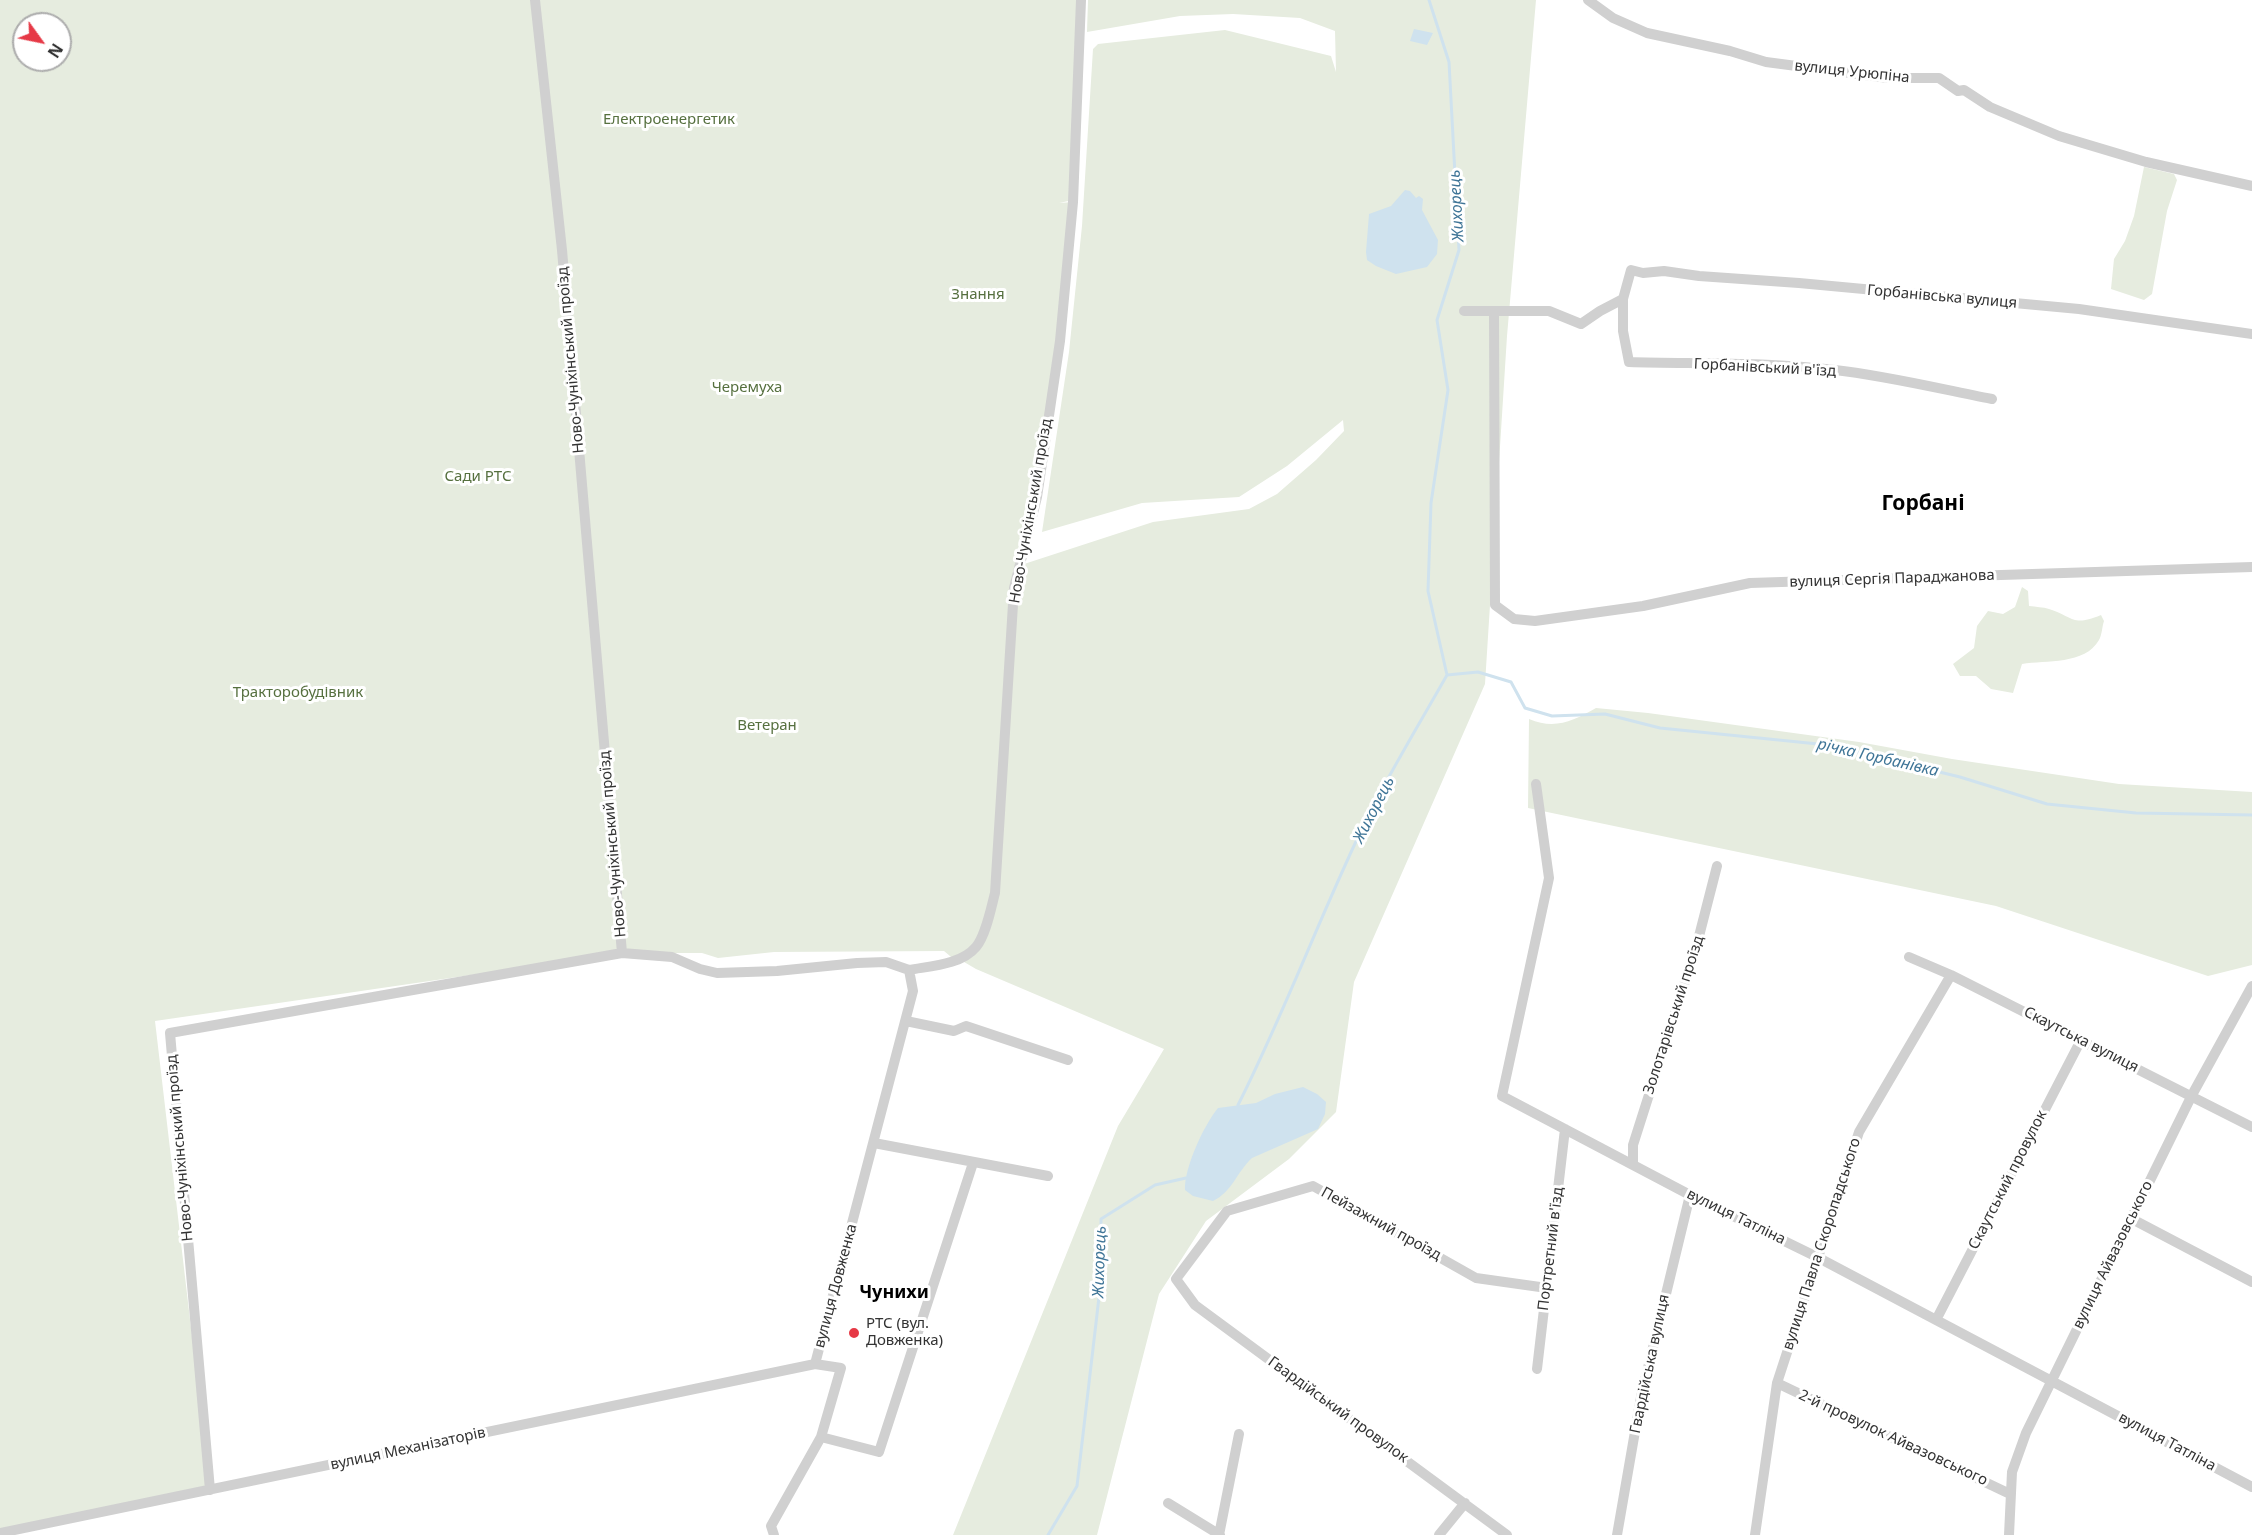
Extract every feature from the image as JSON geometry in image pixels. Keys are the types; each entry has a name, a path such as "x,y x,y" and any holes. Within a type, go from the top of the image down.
{"street":[{"name":"Ново-Чуніхінський проїзд","path":"210,1490 170,1034 622,953 562,250 535,0"},
{"name":"Ново-Чуніхінський проїзд","path":"909,970 956,961 976,947 987,923 995,893 1014,588 1038,488 1060,341 1073,202 1081,0"},
{"name":"вулиця Урюпіна","path":"1588,0 1613,18 1647,33 1730,51 1766,62 1888,78 1939,78 1958,91 1965,90 1990,107 2059,136 2146,162 2252,186"},
{"name":"Горбанівський в'їзд","path":"1631,270 1623,298 1623,331 1629,362 1834,370 1896,379 1992,399"},
{"name":"Горбанівська вулиця","path":"1631,270 1643,273 1664,271 2079,309 2252,334"},
{"path":"1464,311 1549,311 1581,324 1600,310 1623,298"},
{"name":"вулиця Сергія Параджанова","path":"1494,311 1495,605 1514,619 1535,621 1643,606 1750,584 2252,567"},
{"name":"вулиця Татліна","path":"1536,784 1549,878 1502,1096 1690,1195 1817,1257 2252,1487"},
{"name":"Золотарівський проїзд","path":"1633,1164 1633,1145 1697,944 1717,866"},
{"path":"622,953 672,957 700,969 717,972 777,971 886,962 909,970"},
{"name":"Скаутська вулиця","path":"1909,957 1951,975 2252,1127"},
{"name":"вулиця Довженка","path":"774,1535 771,1526 821,1437 842,1368 815,1364 913,992 909,970"},
{"name":"вулиця Павла Скоропадського","path":"1755,1535 1777,1383 1859,1132 1951,975"},
{"name":"вулиця Айвазовського","path":"2009,1535 2012,1472 2026,1433 2192,1095 2252,986"},
{"path":"906,1021 954,1031 966,1026 1068,1060"},
{"name":"Скаутський провулок","path":"1936,1320 2080,1040"},
{"name":"Портретний в'їзд","path":"1537,1369 1565,1129"},
{"path":"874,1143 1048,1176"},
{"path":"821,1437 879,1452 973,1163"},
{"name":"Пейзажний проїзд","path":"1176,1279 1227,1211 1313,1186 1476,1278 1547,1288"},
{"name":"Гвардійська вулиця","path":"1617,1535 1641,1397 1690,1195"},
{"path":"2132,1219 2252,1282"},
{"name":"Гвардійський провулок","path":"1176,1279 1195,1305 1507,1535"},
{"name":"вулиця Механізаторів","path":"0,1533 815,1364"},
{"name":"2-й провулок Айвазовського","path":"1777,1383 2010,1494"},
{"path":"1168,1503 1219,1535 1239,1434"},
{"path":"1439,1535 1465,1503"}],"green space":[{"name":"Сади РТС","path":"0,0 1077,0 1073,200 1059,203 1073,202 1041,468 1021,565 1153,522 1249,509 1277,494 1316,460 1344,431 1343,420 1287,466 1239,497 1142,503 1042,532 1069,352 1082,226 1093,49 1098,44 1225,30 1331,56 1336,72 1335,31 1300,18 1233,14 1180,16 1087,32 1088,0 1536,0 1507,336 1485,684 1354,982 1336,1112 1289,1159 1206,1221 1159,1294 1097,1535 953,1535 1118,1126 1164,1049 976,969 959,959 956,961 944,951 774,952 718,958 702,953 622,953 155,1021 210,1490 0,1533"},
{"path":"2144,167 2174,174 2177,180 2167,211 2152,294 2144,300 2111,289 2114,259 2125,241 2134,216"},
{"path":"2022,587 2028,591 2029,606 2049,609 2074,620 2091,619 2101,615 2104,621 2099,640 2093,648 2075,658 2022,664 2013,693 1991,689 1976,676 1960,676 1953,664 1974,648 1977,626 1988,611 2003,614 2015,607"},
{"path":"1596,708 1859,742 1952,759 2119,784 2252,792 2252,965 2208,976 1996,906 1528,808 1529,719 1556,724 1579,717"}],"water":[{"path":"1414,29 1433,33 1427,45 1410,41"},
{"path":"1405,190 1410,191 1416,198 1419,196 1423,199 1422,210 1438,240 1437,254 1427,267 1396,274 1367,260 1369,214 1391,206"},
{"path":"1303,1087 1326,1102 1325,1114 1318,1129 1252,1158 1230,1187 1213,1201 1193,1196 1185,1190 1188,1170 1196,1147 1218,1108 1256,1103 1275,1094"}],"waterway":[{"name":"Жихорець","path":"1238,1105 1369,814 1447,675 1428,591 1431,503 1448,390 1437,320 1459,250 1449,62 1429,0"},
{"name":"річка Горбанівка","path":"1447,675 1478,672 1511,682 1525,708 1552,716 1605,714 1660,728 1828,745 1960,777 2047,804 2136,813 2252,815"},
{"name":"Жихорець","path":"1048,1535 1077,1486 1101,1280 1101,1219 1155,1185 1186,1178"}],"place":[{"name":"РТС (вул. Довженка)","path":"854,1333"}],"district":[{"name":"Горбані","path":"1923,504"},
{"name":"Чунихи","path":"894,1293"}],"park label":[{"name":"Електроенергетик","path":"669,120"},
{"name":"Знання","path":"978,295"},
{"name":"Черемуха","path":"747,388"},
{"name":"Тракторобудівник","path":"298,693"},
{"name":"Ветеран","path":"767,726"}]}
